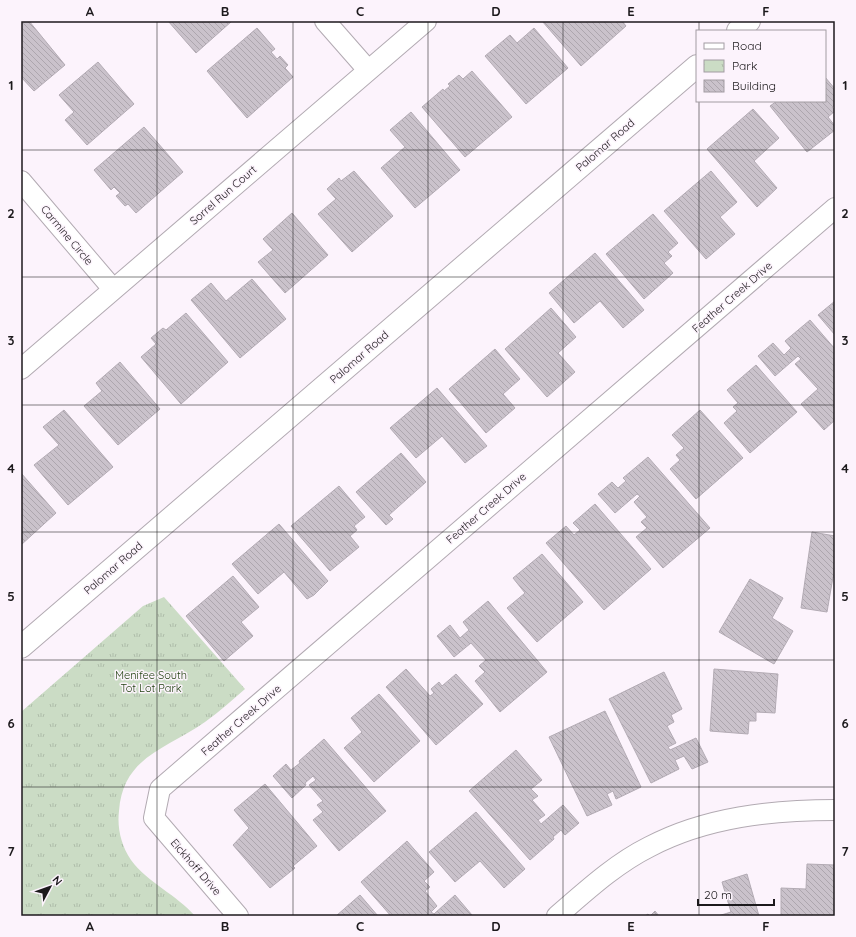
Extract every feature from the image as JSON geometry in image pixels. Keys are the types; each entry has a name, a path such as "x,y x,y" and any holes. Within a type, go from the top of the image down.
{"street":[{"path":"325,21 368,70"},
{"name":"Sorrel Run Court","path":"21,370 113,289 426,21"},
{"path":"739,30 749,21"},
{"name":"Palomar Road","path":"21,647 696,67"},
{"name":"Carmine Circle","path":"21,180 113,289"},
{"name":"Feather Creek Drive","path":"154,818 160,789 835,208"},
{"path":"557,916 606,874 649,847 698,826 752,814 835,810"},
{"name":"Eickhoff Drive","path":"154,818 238,916"}],"green space":[{"name":"Menifee South Tot Lot Park","path":"164,597 245,689 205,722 149,756 138,766 129,778 122,792 119,811 120,836 131,860 146,876 180,902 195,916 21,916 21,712 143,606"}],"building":[{"path":"26,21 29,21 65,65 34,91 21,77 21,25"},
{"path":"168,21 232,21 196,53"},
{"path":"542,21 622,21 626,26 581,66"},
{"path":"257,28 275,49 271,52 277,59 280,56 288,65 285,68 293,77 247,118 207,71"},
{"path":"534,28 568,68 526,104 485,56 510,35 517,43"},
{"path":"98,62 134,104 87,145 65,120 74,112 59,95"},
{"path":"472,71 512,117 465,157 422,107 443,89 444,91 450,86 448,84 459,75 463,79"},
{"path":"826,78 835,89 835,105 832,107 835,111 828,117 835,126 835,130 807,152 770,106 776,102 826,102"},
{"path":"753,109 779,138 754,161 777,188 757,207 707,149"},
{"path":"411,112 460,170 415,208 381,168 405,147 390,130"},
{"path":"144,127 183,172 136,213 128,204 125,206 116,196 120,193 114,187 111,190 94,170"},
{"path":"354,171 393,216 352,252 318,214 336,199 327,189 339,178 341,181"},
{"path":"711,171 737,202 720,217 735,234 706,259 664,211"},
{"path":"292,213 328,255 285,293 258,262 273,250 263,239"},
{"path":"653,214 678,243 668,252 672,256 664,263 673,273 644,299 606,254"},
{"path":"595,253 644,310 623,328 600,301 574,323 549,293"},
{"path":"252,279 286,319 240,358 191,300 211,283 226,301"},
{"path":"835,301 835,335 818,315"},
{"path":"551,308 576,337 558,353 575,372 547,397 505,349"},
{"path":"186,313 228,362 181,404 141,357 156,344 151,338 163,328 166,330"},
{"path":"810,320 835,349 835,420 824,430 801,404 818,389 795,364 801,359 798,356 775,376 758,356 773,343 784,355 791,348 785,341"},
{"path":"495,349 520,379 503,394 515,408 486,433 449,389"},
{"path":"120,362 160,409 118,445 84,406 102,391 96,383"},
{"path":"756,365 797,412 750,453 724,423 737,411 733,407 738,403 727,390"},
{"path":"437,388 487,446 465,463 442,436 416,458 390,428"},
{"path":"64,410 113,467 68,505 34,465 59,445 43,427"},
{"path":"700,410 743,458 696,499 670,469 680,460 676,455 684,448 672,435"},
{"path":"401,453 426,482 389,515 393,519 386,525 356,492"},
{"path":"648,457 710,528 663,568 636,537 647,528 641,522 647,517 634,502 640,496 637,494 615,513 598,494 612,482 618,488 626,481 623,478"},
{"path":"21,473 56,513 21,545"},
{"path":"339,486 365,517 354,526 357,530 350,536 359,547 330,571 291,526"},
{"path":"595,504 651,569 604,610 546,543 566,526 574,535 580,530 573,523"},
{"path":"279,524 328,581 314,595 307,599 284,572 258,594 232,564"},
{"path":"812,532 835,536 835,577 833,577 827,612 801,608"},
{"path":"542,554 583,602 537,642 507,608 525,593 513,578"},
{"path":"233,576 259,607 241,622 253,636 224,661 186,616"},
{"path":"750,579 783,598 772,618 793,631 774,664 719,632"},
{"path":"488,601 547,672 500,712 475,681 485,672 479,666 486,660 471,643 454,657 437,636 450,625 460,638 469,630 463,622"},
{"path":"406,669 430,696 434,693 431,689 439,682 442,686 456,674 483,704 436,745 386,687"},
{"path":"714,669 778,674 775,713 756,712 756,721 749,721 748,734 710,731"},
{"path":"664,672 682,709 671,715 674,722 667,726 676,743 668,747 670,750 696,738 708,762 692,769 684,756 675,760 679,769 651,783 609,699"},
{"path":"379,694 420,741 374,782 344,748 362,732 351,718"},
{"path":"605,711 641,787 616,799 613,791 607,794 612,805 587,816 549,737"},
{"path":"324,739 386,811 339,851 313,820 323,812 317,805 323,801 309,785 316,780 313,776 292,798 273,776 286,764 291,770"},
{"path":"516,750 542,780 531,789 538,796 532,800 545,815 538,820 541,824 563,805 579,823 565,835 561,830 553,837 554,839 530,860 469,791"},
{"path":"265,784 317,846 293,866 295,868 270,888 233,845 249,828 234,810"},
{"path":"476,812 525,869 504,888 480,861 455,882 429,852"},
{"path":"407,841 434,872 424,881 430,887 425,891 437,906 431,912 434,914 455,895 472,915 391,916 361,882"},
{"path":"807,864 835,865 835,916 781,916 781,888 806,889"},
{"path":"747,874 759,916 718,916 731,912 722,882"},
{"path":"360,895 378,916 336,916"},
{"path":"655,911 659,916 650,916"}]}
